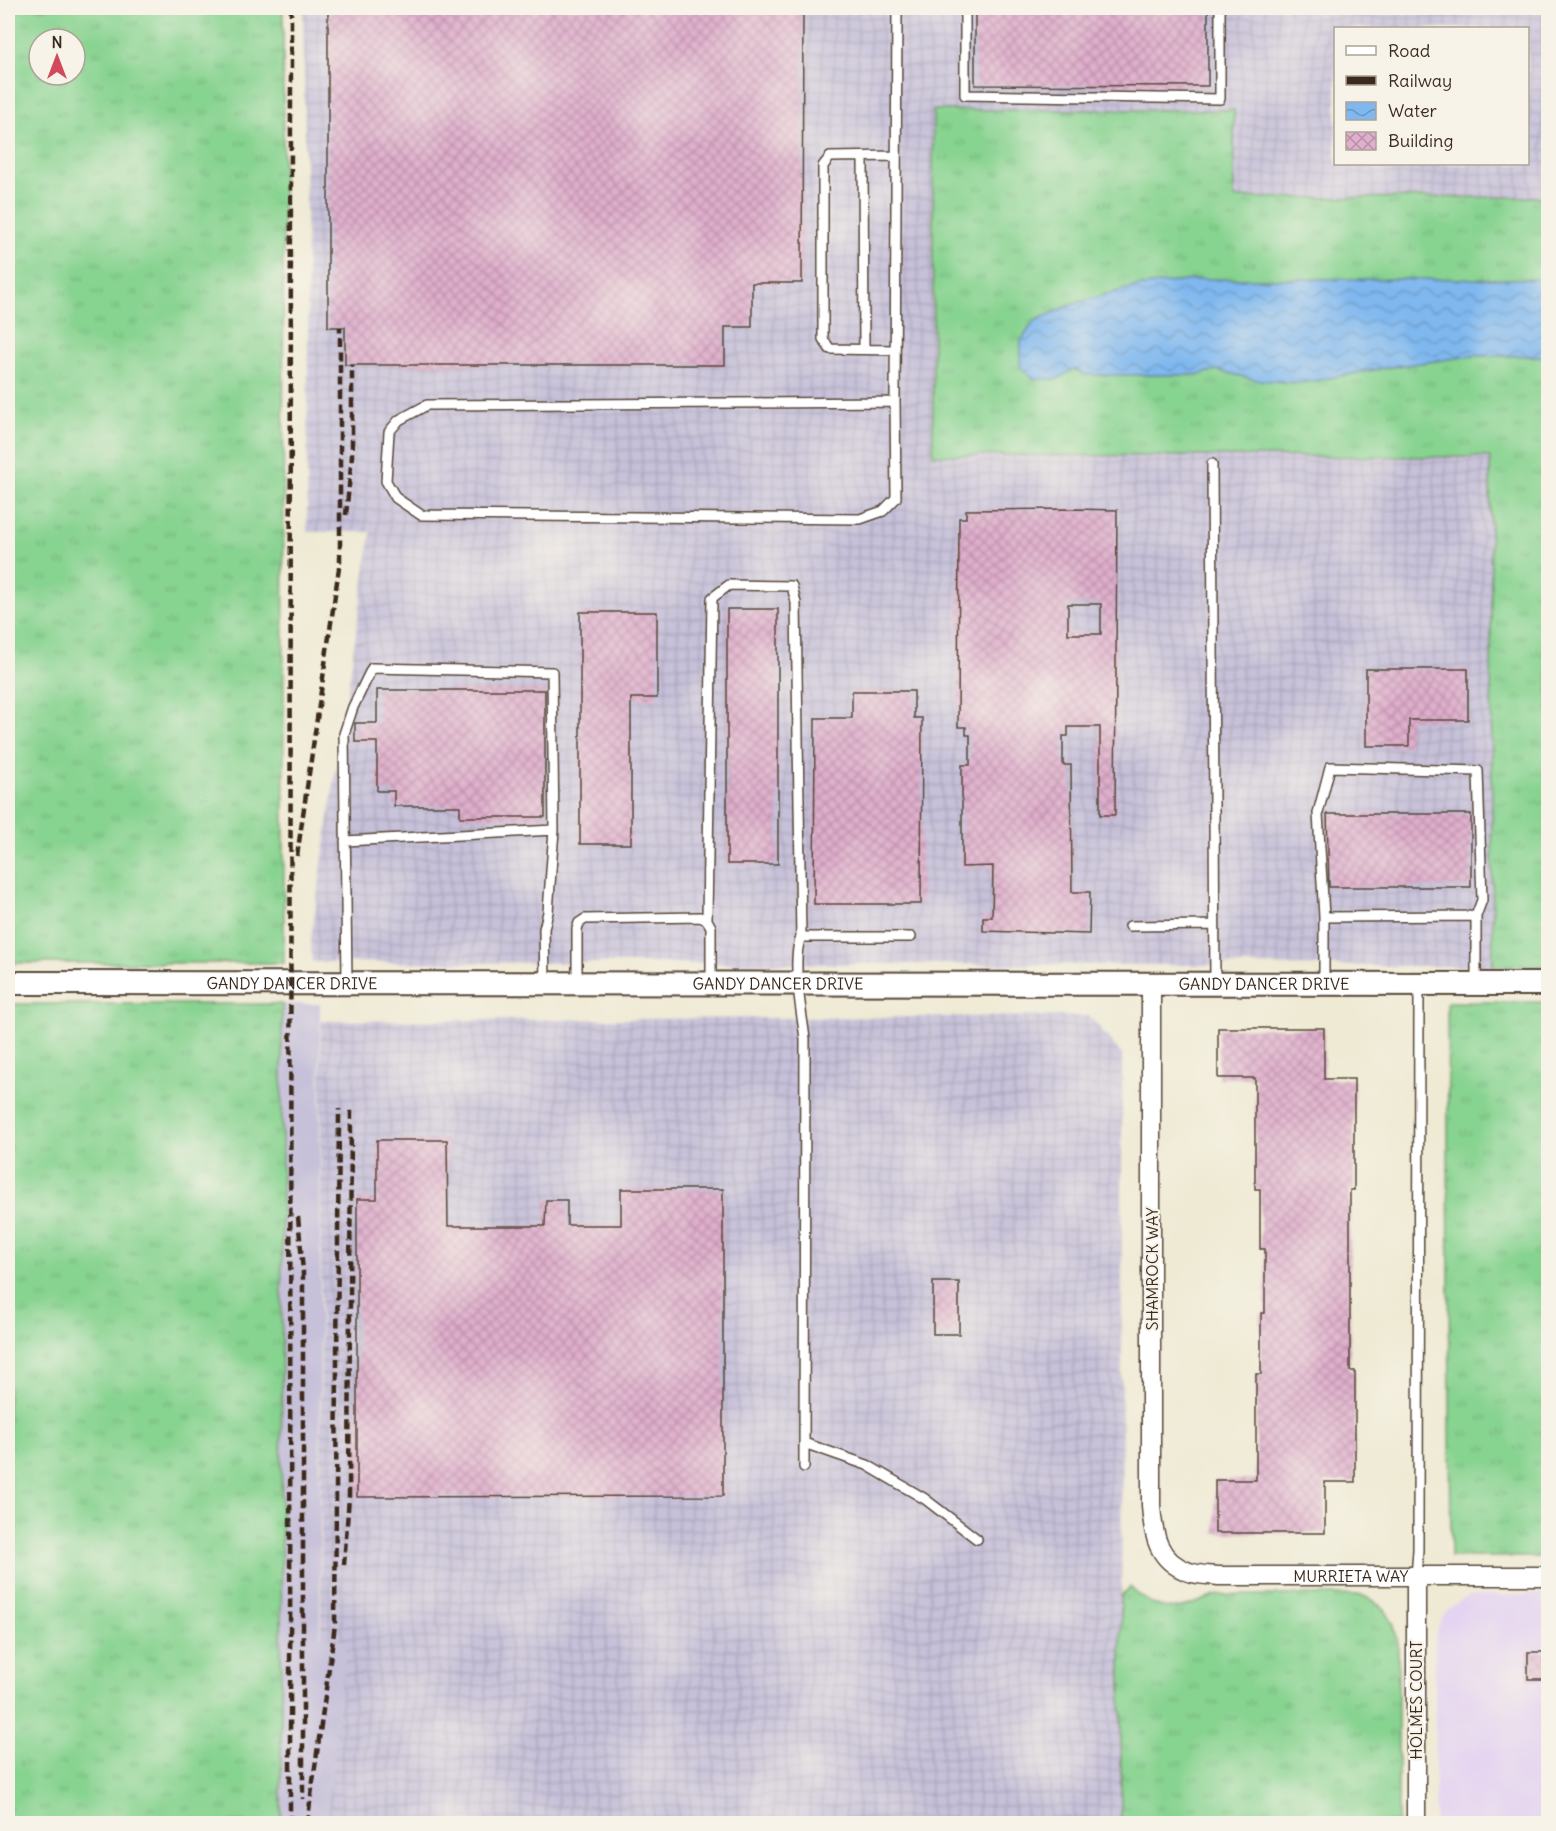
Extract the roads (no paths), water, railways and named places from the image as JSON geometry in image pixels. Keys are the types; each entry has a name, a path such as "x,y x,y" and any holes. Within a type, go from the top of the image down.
{"street":[{"name":"GANDY DANCER DRIVE","path":"8,983 1548,984"},
{"name":"SHAMROCK WAY","path":"1151,984 1151,1505 1155,1541 1162,1553"},
{"name":"MURRIETA WAY","path":"1162,1553 1189,1572 1218,1576 1548,1576"},
{"name":"HOLMES COURT","path":"1416,1577 1416,1824"}],"lane":[{"path":"895,402 427,405 399,420 389,432 386,481 396,498 421,515 860,519 884,512 896,498 897,8"},
{"path":"965,8 965,95 1220,99 1220,8"},
{"path":"895,350 830,349 823,339 823,166 830,157 896,156"},
{"path":"863,157 864,349"},
{"path":"1212,464 1215,984"},
{"path":"711,984 711,927 708,920 712,598 729,585 792,586 796,603 801,937 798,947 798,984 805,1039 804,1467"},
{"path":"347,982 344,734 353,707 372,668 552,672 554,830 548,912 544,929 545,984"},
{"path":"1324,983 1324,916 1318,813 1330,767 1478,771 1482,900 1476,916 1476,984"},
{"path":"345,841 554,830"},
{"path":"1324,916 1476,916"},
{"path":"577,984 577,928 579,923 585,919 700,917 708,920"},
{"path":"1130,926 1214,925"},
{"path":"801,937 911,937"},
{"path":"1416,1577 1418,1550 1419,984"},
{"path":"804,1443 867,1466 925,1499 977,1539"}],"water":[{"path":"1201,279 1548,279 1548,356 1471,356 1301,383 1257,380 1216,370 1199,375 1086,375 1074,369 1057,379 1034,379 1020,367 1021,341 1034,321 1073,304 1133,287"}],"railway":[{"path":"290,1824 291,8"},
{"path":"297,856 340,561 340,327"},
{"path":"346,515 352,456 352,365"},
{"path":"307,1824 335,1625 339,1109"},
{"path":"344,1565 349,1497 351,1109"},
{"path":"298,1217 303,1271 303,1799"}]}
